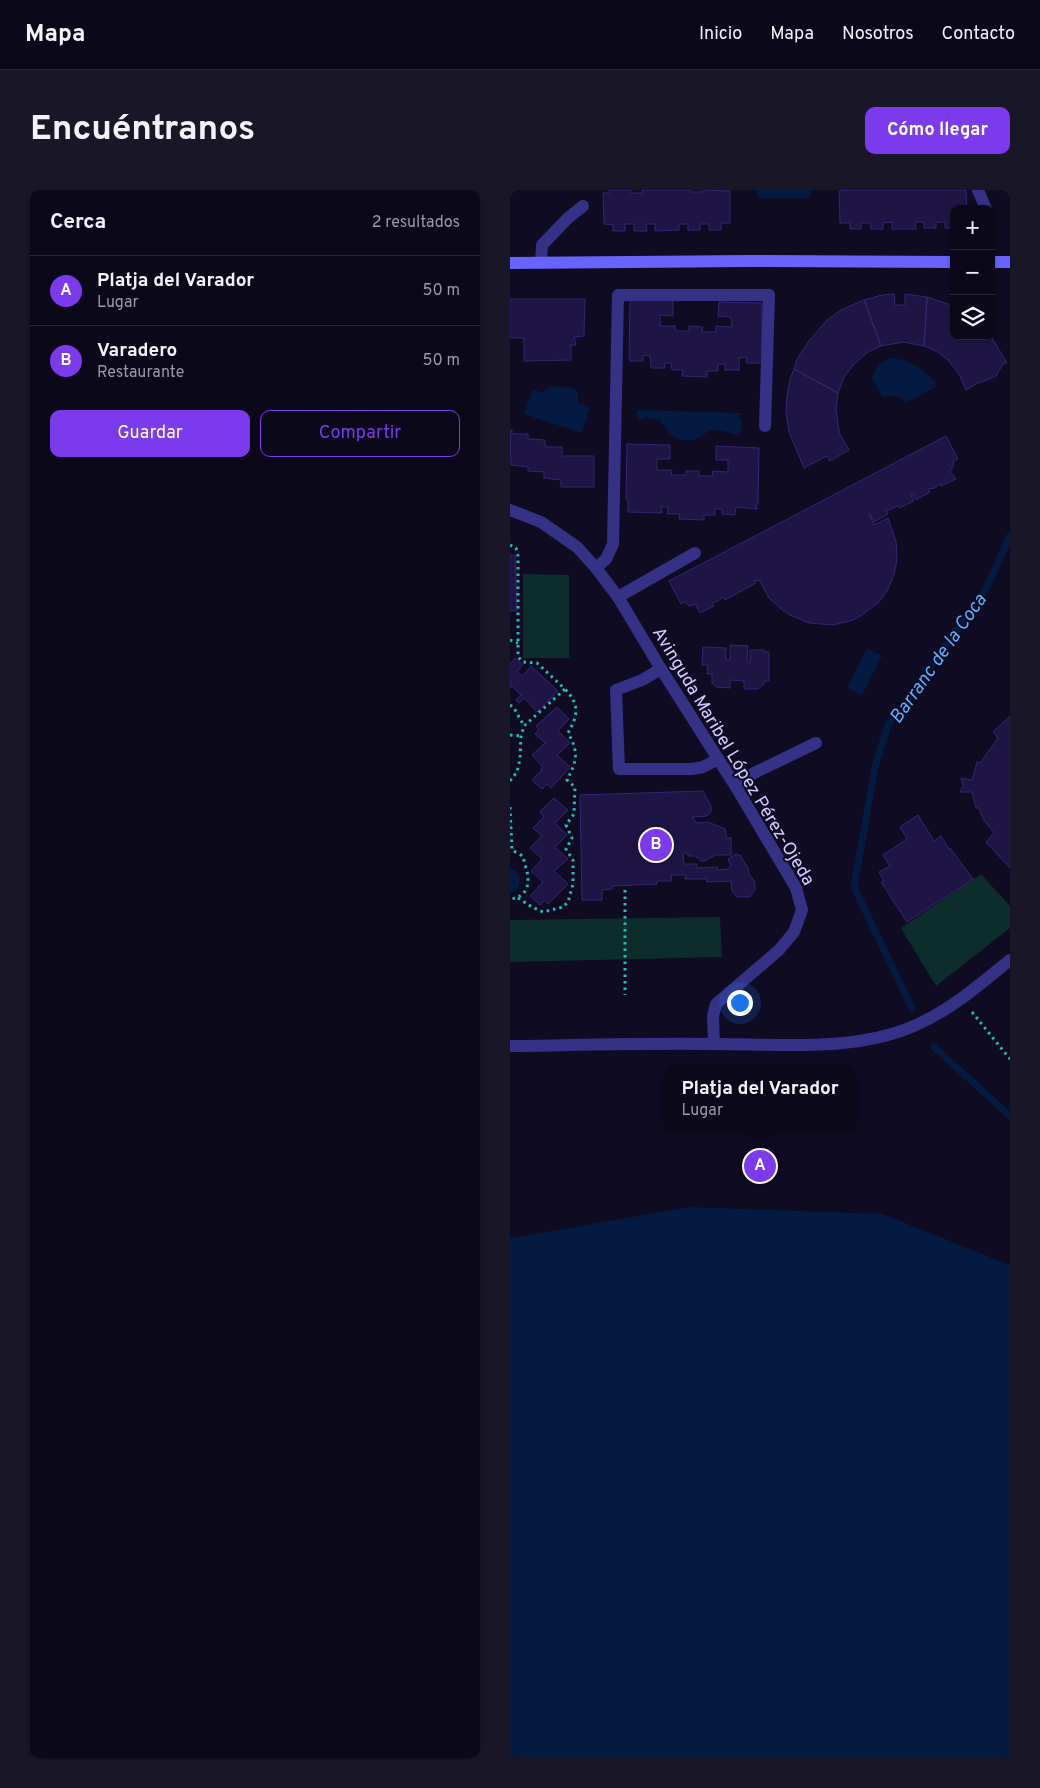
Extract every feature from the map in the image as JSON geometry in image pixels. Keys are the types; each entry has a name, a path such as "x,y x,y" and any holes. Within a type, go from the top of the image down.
{"main road":[{"path":"510,262 950,262"},
{"path":"995,262 1010,262"}],"street":[{"path":"978,190 984,205"},
{"path":"541,263 542,245 568,218 583,206"},
{"path":"596,568 606,559 613,544 618,295 769,295 765,426"},
{"name":"Avinguda Maribel López Pérez-Ojeda","path":"510,510 541,522 576,547 596,568 618,597 736,787 796,888 802,910 794,932 779,950 716,1004 713,1016 714,1044"},
{"path":"618,597 695,553"},
{"path":"661,668 642,680 616,690 619,769 692,769 703,767 718,759"},
{"path":"736,787 754,773 816,743"},
{"path":"510,1046 809,1045 863,1041 912,1027 940,1013 962,1000 1010,960"}],"path":[{"path":"510,545 516,548 518,556 518,657 523,662 537,663 572,696 576,705 576,719 568,733 576,752 575,765 567,780 575,787 574,814 566,825 572,838 566,849 573,860 572,884 568,902 563,907 543,912 518,898"},
{"path":"510,640 518,643"},
{"path":"510,782 516,772 520,759 521,736 524,726 565,689"},
{"path":"510,706 514,708 524,726"},
{"path":"510,735 521,736"},
{"path":"510,807 512,850 522,856 527,870 528,882 525,892 518,898 510,899"},
{"path":"625,890 625,995"},
{"path":"962,1000 1010,1059"}],"green space":[{"path":"523,574 569,575 569,658 523,658"},
{"path":"981,874 1010,906 1010,928 936,986 901,928"},
{"path":"720,917 722,957 510,962 510,920"}],"water":[{"path":"758,190 810,190 810,198 758,198"},
{"path":"892,358 911,363 921,369 935,381 936,387 906,403 896,396 883,397 871,378 881,363"},
{"path":"553,386 567,387 575,390 578,403 590,407 582,433 524,414 533,389 543,393 546,389"},
{"path":"638,410 743,413 739,416 742,423 741,431 736,435 711,430 695,439 683,440 667,431 660,420 647,417 640,420 637,418 636,413"},
{"path":"867,648 882,656 862,695 847,688"},
{"path":"510,868 520,877 520,883 517,890 510,894"},
{"path":"690,1207 883,1214 1010,1265 1010,1758 510,1758 510,1238"}],"building":[{"path":"609,190 631,190 631,193 642,193 642,190 730,191 730,223 721,223 721,230 709,230 709,224 700,224 700,230 688,230 688,224 679,224 679,230 655,231 655,224 646,224 647,231 634,231 634,224 625,224 625,231 613,231 613,225 604,224 603,193 609,193"},
{"path":"966,190 967,205 950,205 950,228 945,228 945,222 936,222 936,228 924,228 924,222 915,222 916,229 892,229 892,222 883,223 883,229 871,229 870,223 861,223 861,229 850,229 850,223 840,223 839,191"},
{"path":"894,294 895,305 905,305 905,294 927,297 924,346 903,342 881,346 864,300"},
{"path":"927,297 950,305 950,340 993,340 1007,363 1003,364 996,376 966,390 959,374 948,360 936,351 924,346"},
{"path":"510,299 585,299 584,336 574,337 576,345 571,345 571,360 524,361 524,338 510,338"},
{"path":"630,300 673,300 673,316 660,315 660,326 675,326 676,331 689,331 689,326 703,327 702,332 716,332 716,326 732,327 731,317 718,316 719,302 762,303 762,360 760,360 760,363 747,363 746,357 739,358 739,370 725,370 725,364 718,364 718,371 707,371 707,377 682,376 683,370 672,370 671,363 665,363 665,368 651,368 650,356 643,355 643,361 630,361"},
{"path":"864,300 881,346 868,352 855,363 844,377 838,393 794,369 797,359 809,341 827,320 841,310"},
{"path":"794,369 838,393 836,408 838,425 840,434 849,450 830,461 827,456 804,468 789,432 786,413 790,379"},
{"path":"510,430 512,430 512,434 528,434 528,439 545,440 545,447 562,447 562,456 594,456 594,487 561,487 561,480 544,478 544,472 528,471 528,467 511,465"},
{"path":"946,436 958,459 953,461 954,465 950,471 956,479 941,486 940,484 935,488 928,489 930,492 916,500 913,494 911,495 914,501 899,508 898,506 886,511 888,514 874,522 869,514 874,525 888,518 896,541 897,559 894,575 887,591 879,602 862,615 853,620 833,625 809,623 781,609 769,598 759,580 754,581 756,583 725,600 723,597 712,603 714,606 700,613 695,604 689,606 685,602 681,604 669,581"},
{"path":"627,444 670,445 670,459 657,459 657,470 672,470 671,475 686,475 686,471 699,471 699,476 713,476 712,471 728,472 728,460 716,460 716,446 759,448 757,509 736,507 735,515 722,514 722,509 715,509 715,515 704,515 704,520 679,519 680,514 667,514 668,507 661,507 662,513 628,512 628,501 626,500"},
{"path":"510,555 515,555 517,611 510,611"},
{"path":"730,645 748,646 747,662 750,663 750,650 769,652 769,681 764,681 764,684 758,689 744,689 744,681 730,680 730,688 716,687 712,683 712,674 707,674 708,665 702,665 703,647 726,648 726,660 730,660"},
{"path":"515,658 523,665 517,672 522,676 531,666 558,691 537,712 524,698 519,703 516,700 521,695 512,686 510,688 510,664"},
{"path":"557,707 569,719 558,731 570,743 557,755 570,767 551,788 547,784 542,789 532,780 543,767 532,755 545,743 535,734 539,729 536,726"},
{"path":"1010,716 1010,868 986,842 994,833 983,819 979,808 976,808 972,792 960,792 963,786 961,778 972,780 977,762 980,763 998,738 993,732"},
{"path":"703,791 711,806 711,812 707,816 692,817 697,823 708,822 725,829 726,838 731,838 731,855 715,855 705,861 701,861 695,856 688,856 688,853 683,853 684,864 697,864 697,868 717,867 718,870 728,869 731,866 728,859 736,854 740,855 755,882 755,890 750,897 737,897 732,891 731,881 707,882 706,879 685,879 686,875 671,875 672,881 657,881 657,884 612,886 612,889 602,890 602,900 582,900 580,795"},
{"path":"554,798 568,810 555,823 567,835 555,847 568,859 554,871 568,884 548,904 545,900 540,905 530,896 543,882 531,871 542,859 530,848 542,836 533,828 544,817 540,812"},
{"path":"918,815 934,841 941,836 973,879 907,922 881,882 884,881 879,872 890,866 883,855 907,839 900,827"}],"waterway":[{"name":"Barranc de la Coca","path":"912,1008 854,887 875,767 888,725 984,593 1010,536"},
{"name":"Barranc de la Coca","path":"934,1047 1010,1116"}],"place":[{"name":"Varadero","path":"656,845"},
{"name":"Platja del Varador","path":"760,1166"}]}
